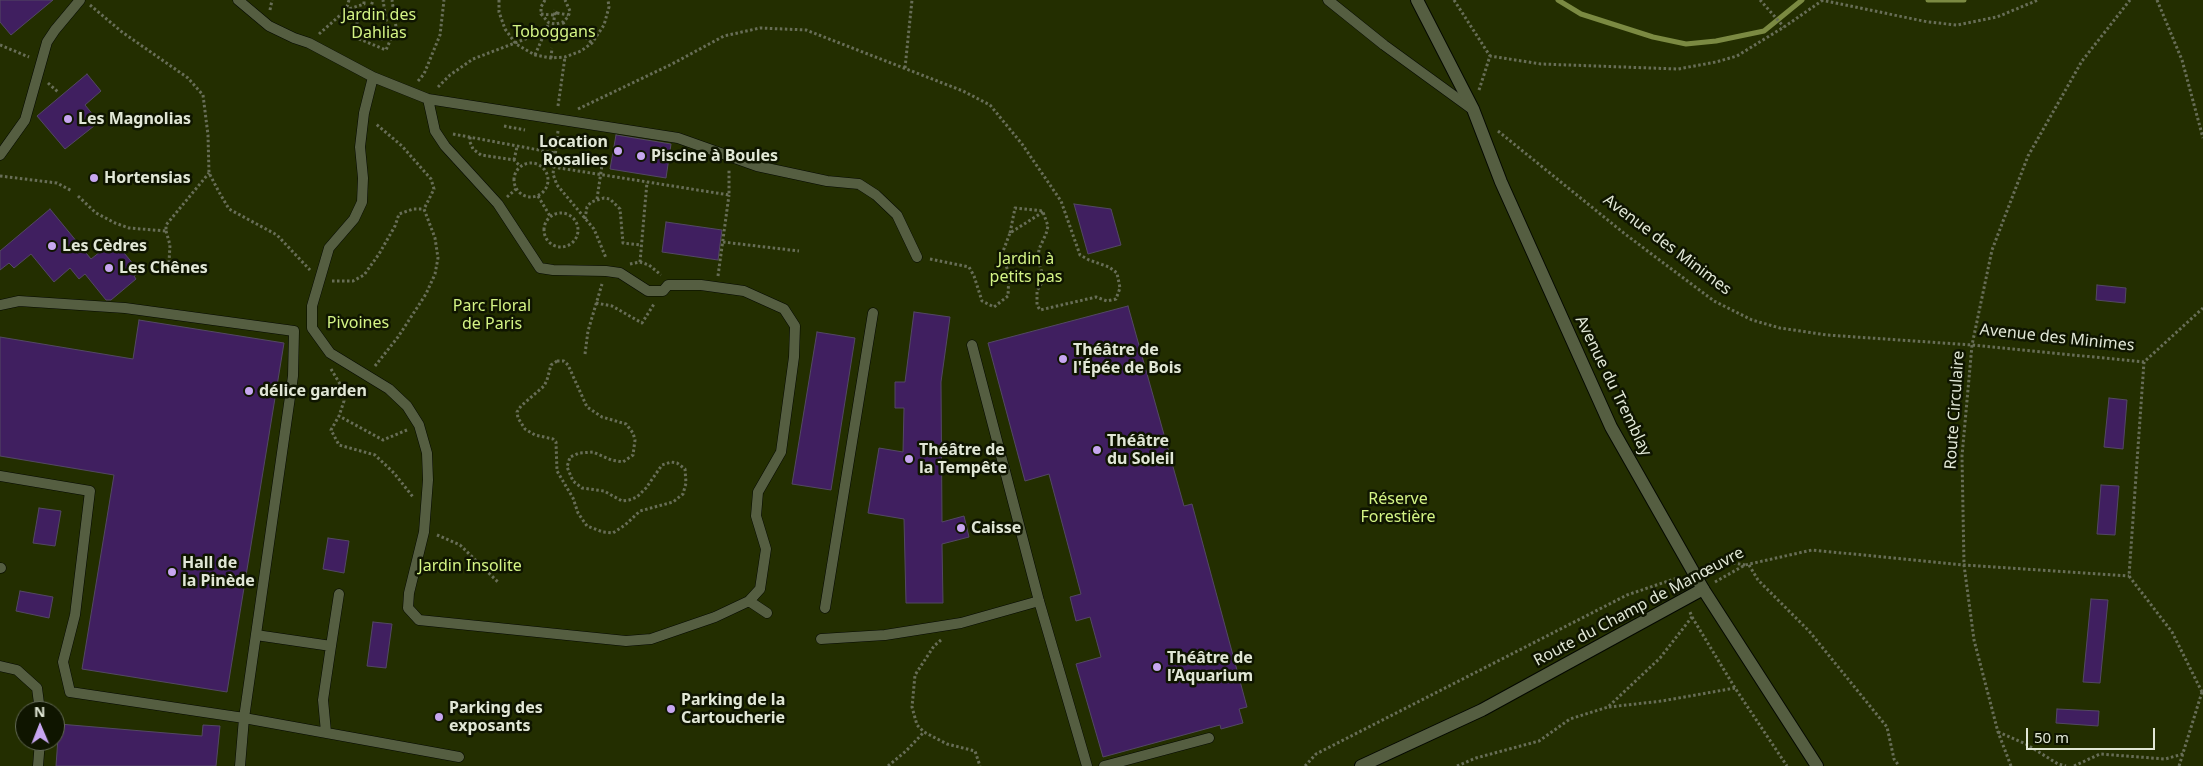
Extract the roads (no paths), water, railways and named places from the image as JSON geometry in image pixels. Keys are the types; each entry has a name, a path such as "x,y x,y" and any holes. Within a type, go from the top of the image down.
{"main road":[{"name":"Avenue du Tremblay","path":"1417,0 1473,109 1501,182 1611,427 1702,589 1817,766"},
{"name":"Route du Champ de Manœuvre","path":"1361,766 1482,710 1702,589"}],"lane":[{"path":"0,155 25,120 48,42 55,30 80,0"},
{"path":"238,0 268,26 309,43 373,77 428,99 678,138 729,157 827,181 859,184 897,215 917,256"},
{"path":"1328,0 1384,45 1473,109"},
{"path":"373,77 364,113 360,146 363,178 362,202 354,219 330,248 312,306 312,328 330,353 389,389 407,406 419,425 427,453 428,480 424,532 409,593 408,608 419,620 626,641 651,639 714,617 749,600 760,589 766,548 756,516 758,492 781,452 794,357 795,326 784,309 744,290 717,286 665,288 648,291 620,274 606,270 552,270 540,268 498,204 445,146 435,131 428,99"},
{"path":"0,305 19,301 125,308 294,331 293,376 244,718 240,766"},
{"path":"825,608 873,313"},
{"path":"972,345 1039,601 1087,766"},
{"path":"0,476 90,491 75,615 63,662 70,692 244,718 459,757"},
{"path":"326,732 323,700 339,594"},
{"path":"749,600 767,613"},
{"path":"821,639 885,635 961,623 1039,601"},
{"path":"256,635 331,646"},
{"path":"0,666 17,670 37,688 39,701"},
{"path":"1104,766 1209,738"},
{"path":"38,766 39,751"}],"waterway":[{"path":"1558,0 1581,14 1653,37 1686,44 1716,41 1764,31 1802,0"},
{"path":"1928,0 1964,0"}],"place":[{"name":"Les Magnolias","path":"68,119"},
{"name":"Location Rosalies","path":"618,151"},
{"name":"Piscine à Boules","path":"641,156"},
{"name":"Hortensias","path":"94,178"},
{"name":"Les Cèdres","path":"52,246"},
{"name":"Les Chênes","path":"109,268"},
{"name":"Théâtre de l'Épée de Bois","path":"1063,359"},
{"name":"délice garden","path":"249,391"},
{"name":"Théâtre du Soleil","path":"1097,450"},
{"name":"Théâtre de la Tempête","path":"909,459"},
{"name":"Caisse","path":"961,528"},
{"name":"Hall de la Pinède","path":"172,572"},
{"name":"Théâtre de l’Aquarium","path":"1157,667"},
{"name":"Parking de la Cartoucherie","path":"671,709"},
{"name":"Parking des exposants","path":"439,717"}],"park label":[{"name":"Jardin des Dahlias","path":"379,24"},
{"name":"Toboggans","path":"554,32"},
{"name":"Jardin à petits pas","path":"1026,268"},
{"name":"Parc Floral de Paris","path":"492,315"},
{"name":"Pivoines","path":"358,323"},
{"name":"Réserve Forestière","path":"1398,508"},
{"name":"Jardin Insolite","path":"470,566"}]}
